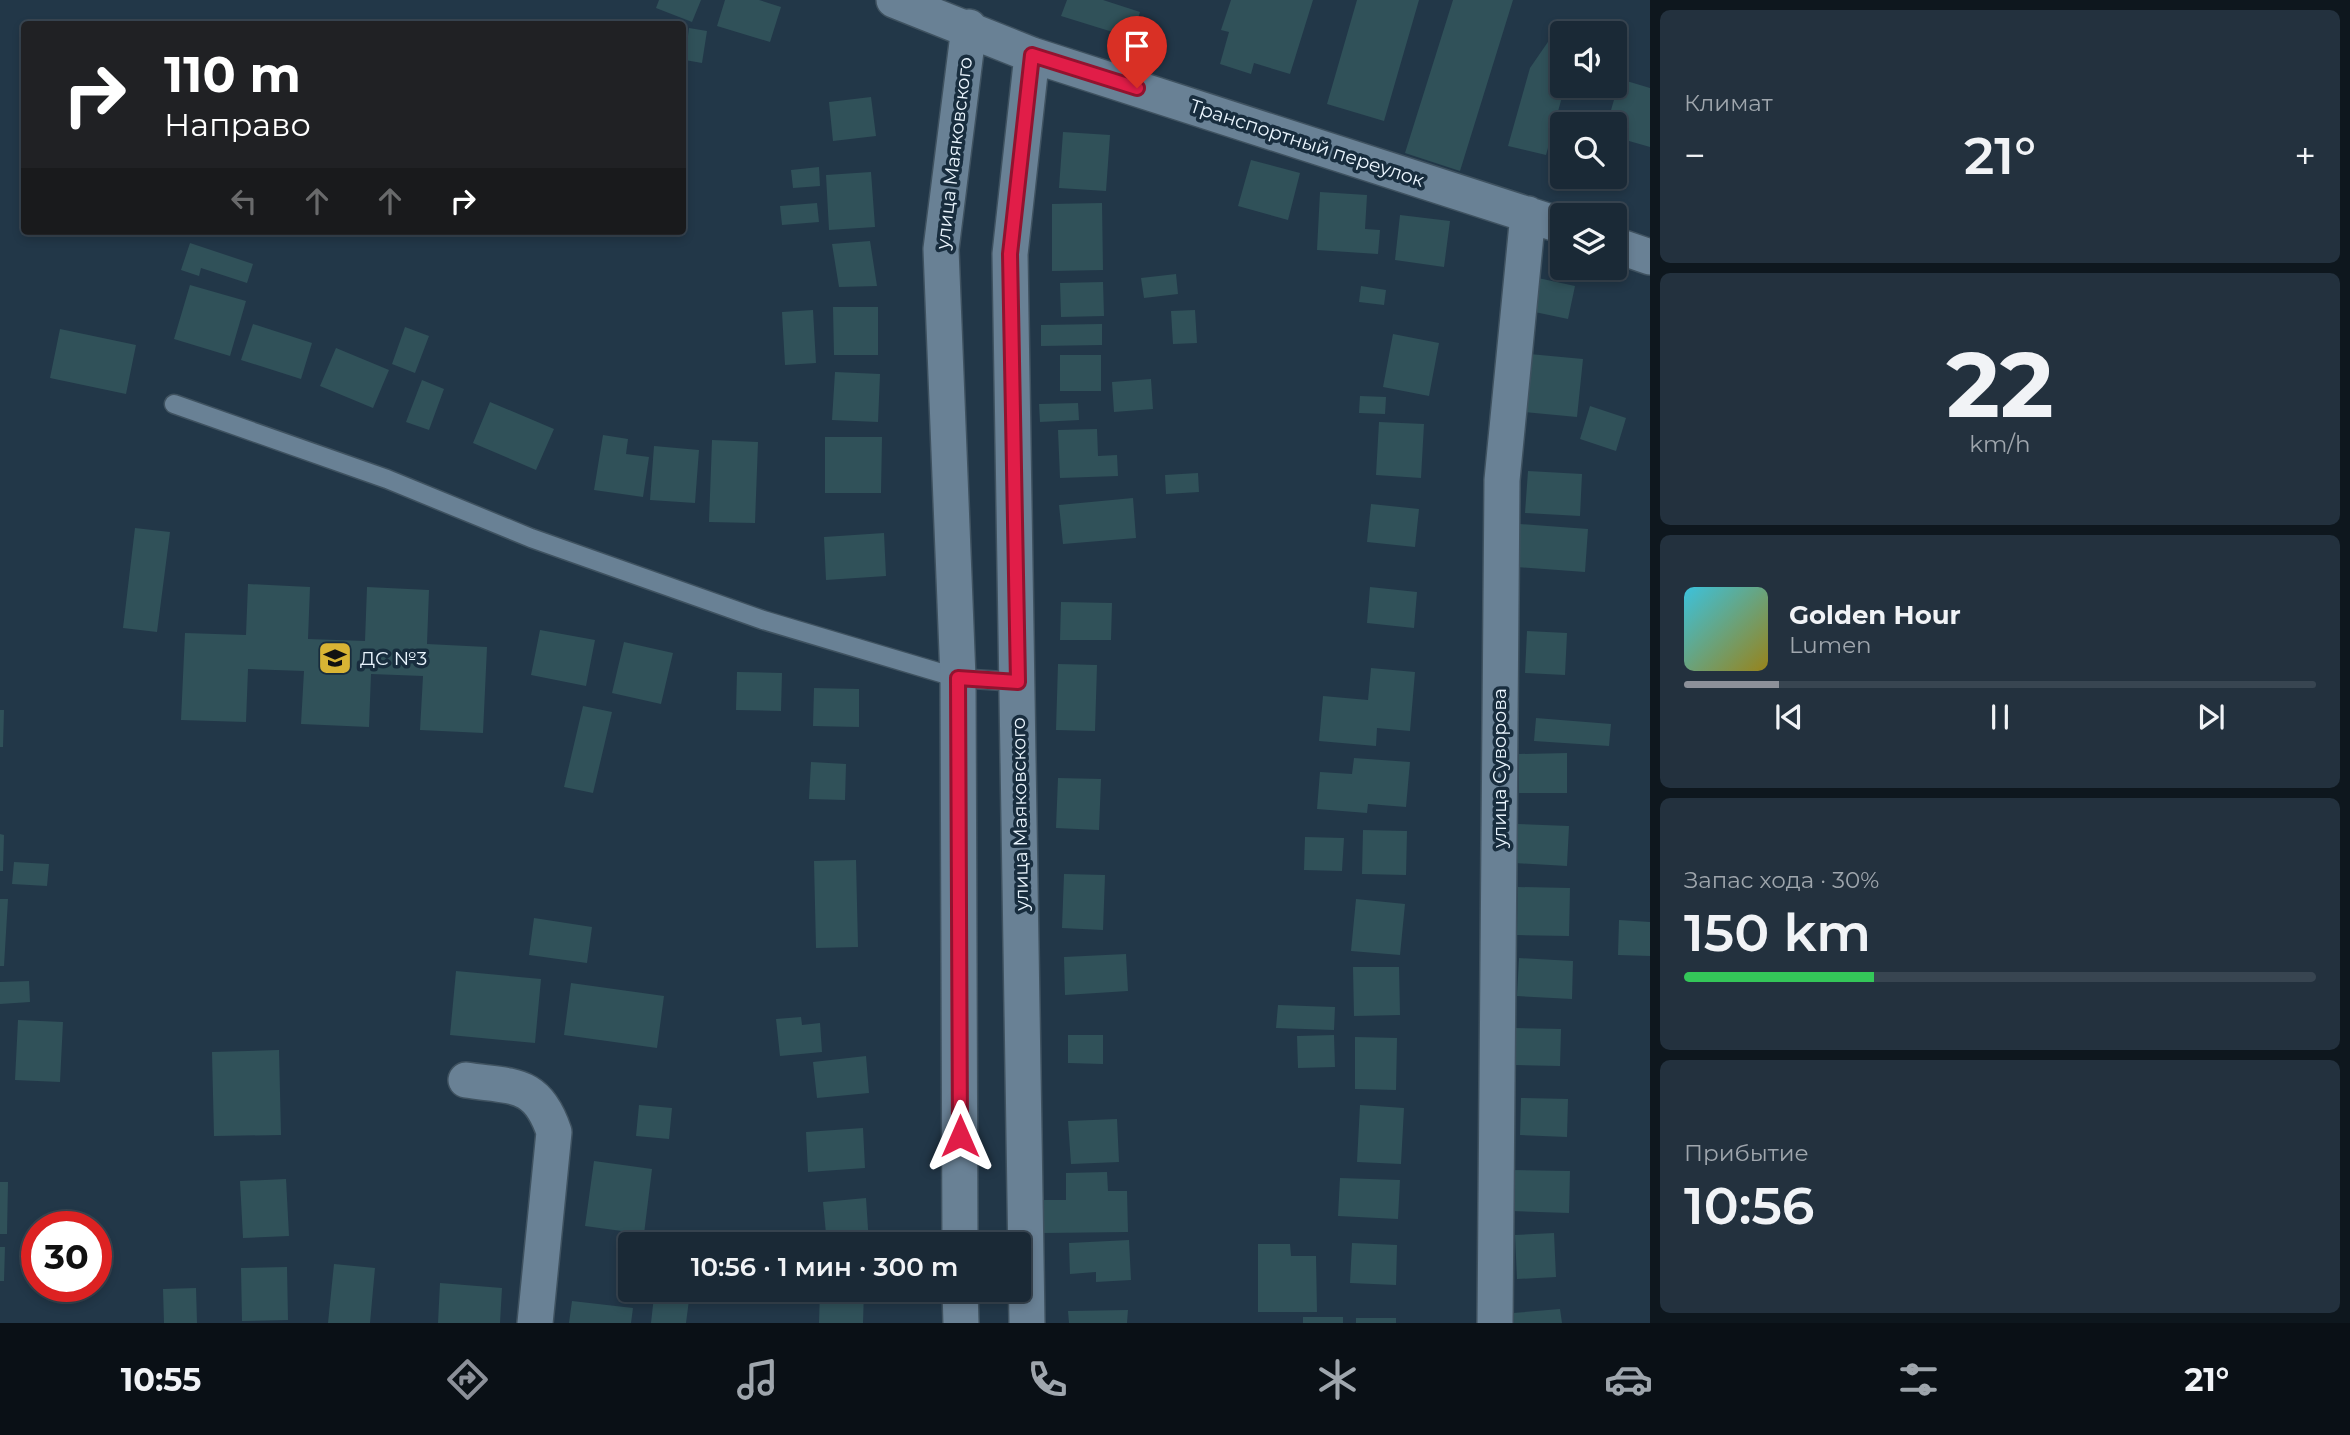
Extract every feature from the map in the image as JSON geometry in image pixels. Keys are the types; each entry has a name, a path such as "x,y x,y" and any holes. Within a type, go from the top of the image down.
{"street":[{"name":"Транспортный переулок","path":"894,0 969,27 1032,55 1550,222"},
{"name":"улица Маяковского","path":"960,1232 958,678 941,249 969,27"},
{"name":"улица Маяковского","path":"1027,1323 1010,254 1032,55"},
{"name":"улица Суворова","path":"1495,1323 1502,480 1528,214"},
{"path":"1627,249 1650,257"},
{"path":"466,1080 524,1089 546,1107 554,1132 535,1323"},
{"path":"960,1302 961,1323"}],"lane":[{"path":"174,404 387,479 531,538 763,620 958,678 1018,682"}],"building":[{"path":"659,0 701,0 692,22 656,8"},
{"path":"725,0 759,0 781,7 770,42 717,26"},
{"path":"1067,0 1103,0 1140,12 1132,38 1061,16"},
{"path":"1231,0 1313,0 1290,74 1254,63 1251,74 1220,64 1229,32 1221,30"},
{"path":"1357,0 1419,0 1384,121 1327,104"},
{"path":"1453,0 1513,0 1460,171 1405,153"},
{"path":"689,28 707,31 702,63 686,60"},
{"path":"1550,39 1550,98 1562,98 1558,112 1550,112 1550,140 1546,155 1508,146 1530,68"},
{"path":"1627,81 1650,88 1650,147 1627,140 1627,112 1610,112 1615,98 1627,98"},
{"path":"871,97 876,136 833,141 829,102"},
{"path":"1063,132 1110,135 1106,191 1059,188"},
{"path":"1251,160 1300,173 1288,220 1238,206"},
{"path":"819,167 820,186 793,188 791,170"},
{"path":"871,172 875,227 829,230 826,175"},
{"path":"1320,192 1367,195 1365,229 1380,230 1378,254 1317,250"},
{"path":"817,203 819,222 782,225 780,206"},
{"path":"1102,203 1103,270 1052,271 1052,204"},
{"path":"1400,215 1450,221 1444,267 1395,260"},
{"path":"870,241 877,286 839,287 832,244"},
{"path":"190,243 253,264 247,283 201,268 199,276 181,270"},
{"path":"1176,274 1178,294 1144,298 1141,278"},
{"path":"1538,278 1575,286 1568,319 1530,311"},
{"path":"1103,282 1104,316 1061,317 1060,283"},
{"path":"190,285 246,301 230,356 174,339"},
{"path":"1361,286 1386,290 1384,305 1359,302"},
{"path":"833,307 878,307 878,355 834,355"},
{"path":"813,310 816,363 785,365 782,312"},
{"path":"1195,310 1197,343 1173,344 1171,311"},
{"path":"253,324 312,343 301,379 241,360"},
{"path":"1102,324 1102,345 1041,346 1041,325"},
{"path":"405,327 429,336 415,373 392,364"},
{"path":"60,329 136,345 126,394 50,378"},
{"path":"1393,334 1439,343 1429,396 1383,387"},
{"path":"336,348 389,370 373,408 320,386"},
{"path":"1520,353 1583,359 1577,417 1514,411"},
{"path":"1060,355 1101,355 1101,391 1060,391"},
{"path":"835,372 880,374 878,422 832,420"},
{"path":"1151,379 1153,409 1114,412 1112,382"},
{"path":"422,380 444,389 429,430 406,422"},
{"path":"1360,396 1386,397 1385,414 1359,413"},
{"path":"490,402 554,429 536,470 473,443"},
{"path":"1078,403 1079,420 1040,422 1039,404"},
{"path":"1590,406 1626,418 1616,451 1580,439"},
{"path":"1379,422 1424,424 1421,478 1376,475"},
{"path":"1097,429 1098,456 1117,455 1118,476 1060,478 1058,430"},
{"path":"603,435 628,439 626,454 649,457 643,497 594,490"},
{"path":"825,437 882,437 881,493 825,493"},
{"path":"712,440 758,442 755,523 709,522"},
{"path":"654,446 699,450 695,503 650,500"},
{"path":"1528,471 1582,474 1580,516 1525,513"},
{"path":"1198,473 1199,492 1166,494 1165,475"},
{"path":"1133,498 1136,538 1063,544 1059,505"},
{"path":"1371,504 1419,509 1415,547 1367,542"},
{"path":"1520,524 1588,529 1585,572 1517,567"},
{"path":"135,528 170,532 157,632 123,628"},
{"path":"884,533 886,576 826,580 824,537"},
{"name":"ДС №3","path":"248,584 310,587 308,639 365,641 367,587 429,590 427,644 487,647 483,733 420,730 423,676 371,674 369,727 301,724 304,671 248,669 246,722 181,720 185,633 246,635"},
{"path":"1370,587 1417,592 1414,628 1367,623"},
{"path":"1061,602 1112,603 1111,640 1060,640"},
{"path":"540,630 595,640 586,686 531,675"},
{"path":"1527,631 1567,633 1565,675 1525,673"},
{"path":"624,642 673,653 661,704 612,693"},
{"path":"1058,664 1097,665 1095,731 1056,730"},
{"path":"1371,668 1415,672 1410,731 1377,728 1376,746 1319,741 1323,696 1368,700"},
{"path":"737,672 782,673 781,711 736,710"},
{"path":"814,688 859,689 859,727 813,726"},
{"path":"583,706 612,712 593,793 564,787"},
{"path":"0,710 4,710 3,747 0,747"},
{"path":"1536,718 1611,724 1609,746 1534,741"},
{"path":"1567,753 1567,793 1519,793 1519,754"},
{"path":"1354,758 1410,762 1406,807 1368,804 1367,813 1317,809 1320,772 1352,774"},
{"path":"811,762 846,764 845,800 809,799"},
{"path":"1058,778 1101,779 1099,830 1056,828"},
{"path":"1517,824 1569,826 1567,866 1515,863"},
{"path":"1363,830 1407,831 1406,875 1362,874"},
{"path":"0,834 4,835 3,871 0,871"},
{"path":"1305,837 1344,838 1342,871 1304,870"},
{"path":"856,860 858,947 816,948 814,861"},
{"path":"14,862 49,864 47,886 12,884"},
{"path":"1064,874 1105,875 1103,930 1062,928"},
{"path":"1518,887 1570,888 1569,936 1517,935"},
{"path":"0,899 8,899 4,966 0,966"},
{"path":"1356,899 1405,904 1400,955 1351,951"},
{"path":"534,918 592,927 587,963 529,955"},
{"path":"1619,920 1650,922 1650,956 1618,955"},
{"path":"1126,954 1128,991 1065,995 1064,957"},
{"path":"1519,958 1573,961 1572,999 1517,996"},
{"path":"1353,967 1399,967 1400,1015 1354,1016"},
{"path":"456,971 541,979 535,1043 450,1035"},
{"path":"29,981 30,1002 0,1004 0,982"},
{"path":"571,983 664,996 657,1048 564,1035"},
{"path":"1278,1005 1335,1007 1334,1030 1276,1028"},
{"path":"801,1017 802,1025 820,1023 822,1052 780,1056 776,1019"},
{"path":"18,1020 63,1022 60,1082 15,1080"},
{"path":"1515,1028 1561,1029 1560,1066 1515,1065"},
{"path":"1068,1035 1103,1035 1103,1064 1068,1063"},
{"path":"1334,1035 1335,1067 1298,1068 1297,1036"},
{"path":"1355,1037 1397,1038 1396,1090 1355,1089"},
{"path":"279,1050 281,1135 214,1136 212,1052"},
{"path":"866,1056 869,1093 817,1098 813,1062"},
{"path":"1521,1098 1568,1099 1567,1137 1520,1135"},
{"path":"639,1105 672,1108 669,1139 636,1136"},
{"path":"1360,1105 1404,1108 1401,1164 1357,1162"},
{"path":"1117,1119 1119,1162 1071,1164 1068,1121"},
{"path":"863,1128 865,1168 808,1172 806,1132"},
{"path":"594,1161 652,1169 644,1232 585,1226"},
{"path":"1512,1170 1570,1171 1569,1213 1511,1211"},
{"path":"1107,1172 1108,1191 1127,1191 1128,1232 1043,1233 1042,1200 1066,1200 1066,1173"},
{"path":"1340,1178 1400,1180 1398,1219 1338,1216"},
{"path":"286,1179 289,1236 243,1238 240,1181"},
{"path":"0,1182 8,1182 7,1234 0,1234"},
{"path":"866,1198 868,1232 826,1232 823,1202"},
{"path":"1554,1233 1556,1277 1517,1279 1515,1235"},
{"path":"1129,1240 1131,1280 1096,1282 1096,1272 1070,1274 1069,1243"},
{"path":"1352,1243 1397,1245 1396,1285 1350,1283"},
{"path":"1258,1244 1290,1244 1291,1256 1316,1256 1317,1312 1258,1312"},
{"path":"0,1247 5,1247 4,1281 0,1281"},
{"path":"334,1264 375,1268 370,1323 328,1323"},
{"path":"287,1267 288,1320 242,1321 241,1268"},
{"path":"440,1283 502,1288 500,1323 438,1323"},
{"path":"196,1288 197,1323 164,1323 163,1289"},
{"path":"572,1301 633,1308 631,1323 569,1323"},
{"path":"653,1302 689,1302 686,1323 651,1323"},
{"path":"820,1302 864,1302 863,1323 819,1323"},
{"path":"1560,1309 1562,1323 1514,1323 1513,1313"},
{"path":"1128,1310 1127,1323 1069,1323 1068,1311"},
{"path":"1303,1317 1343,1317 1343,1323 1303,1323"},
{"path":"1356,1318 1396,1318 1396,1323 1356,1323"}],"place":[{"name":"ДС №3","path":"335,658"}],"route":[{"path":"960,1136 958,678 1018,682 1010,254 1032,55 1137,88"}]}
